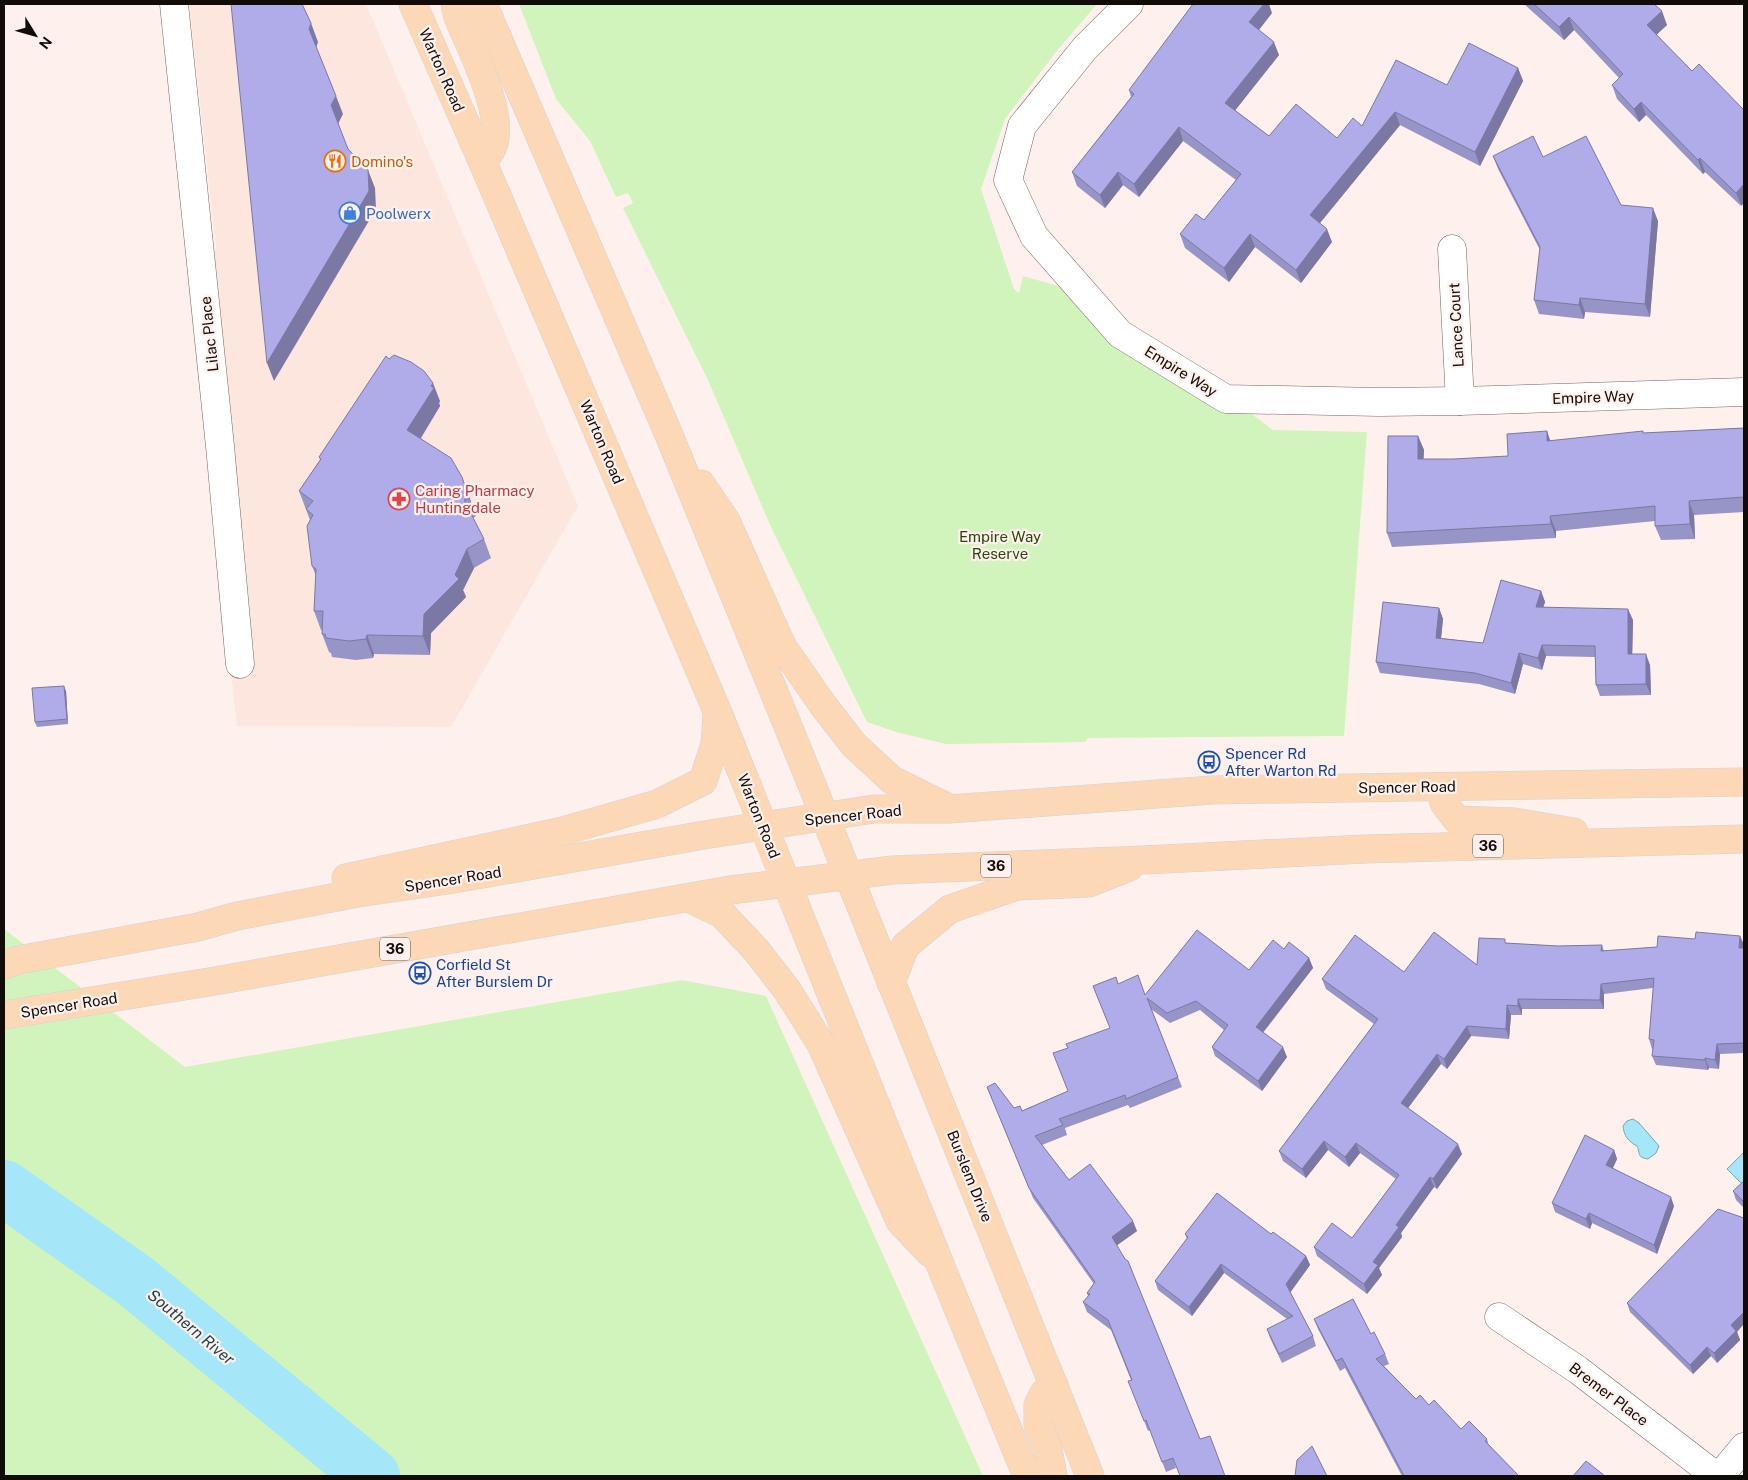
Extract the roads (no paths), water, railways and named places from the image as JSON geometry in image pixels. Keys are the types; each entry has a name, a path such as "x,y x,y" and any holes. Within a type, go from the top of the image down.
{"main road":[{"name":"Warton Road","path":"413,4 718,713 786,883"},
{"path":"455,4 491,99 496,122 494,145 483,163"},
{"path":"484,4 669,435 848,876"},
{"path":"669,435 726,521 782,646 823,704 854,745 892,780 949,809"},
{"path":"237,916 267,900 299,888 563,831 657,804 703,781 715,744 718,713"},
{"name":"Spencer Road","path":"4,965 18,960 198,928 237,916 358,893 448,880 710,834 874,809 949,809 1213,790 1744,782"},
{"path":"1440,787 1444,803 1458,820 1514,822 1573,831 1612,842"},
{"name":"Spencer Road","path":"4,1015 209,982 730,890 893,870 1365,850 1744,839"},
{"path":"891,983 905,946 950,909 1017,886 1089,883 1144,860"},
{"name":"Burslem Drive","path":"848,876 1090,1476"},
{"path":"786,883 1027,1476"},
{"path":"688,898 722,914 756,950 787,990 820,1044 900,1221 939,1262"},
{"path":"1053,1476 1048,1450 1038,1425 1038,1405 1044,1393 1054,1385"}],"street":[{"name":"Lilac Place","path":"174,4 220,446 240,664"},
{"name":"Empire Way","path":"1129,4 1085,48 1022,126 1008,180 1034,236 1120,334 1226,399 1380,402 1460,401 1744,392"},
{"name":"Lance Court","path":"1452,249 1460,401"},
{"name":"Bremer Place","path":"1499,1317 1578,1370 1716,1476"},
{"path":"1720,1476 1744,1447"}],"water":[{"path":"1633,1119 1639,1123 1659,1146 1656,1153 1648,1159 1640,1156 1637,1146 1624,1133 1623,1126 1627,1121"},
{"path":"1744,1152 1744,1181 1742,1184 1727,1169"}],"waterway":[{"name":"Southern River","path":"4,1188 134,1280 372,1476"}],"place":[{"name":"Domino's","path":"335,161"},
{"name":"Poolwerx","path":"350,213"},
{"name":"Caring Pharmacy Huntingdale","path":"399,499"},
{"name":"Spencer Rd After Warton Rd","path":"1209,762"},
{"name":"Corfield St After Burslem Dr","path":"420,973"}],"park label":[{"name":"Empire Way Reserve","path":"1000,544"}]}
